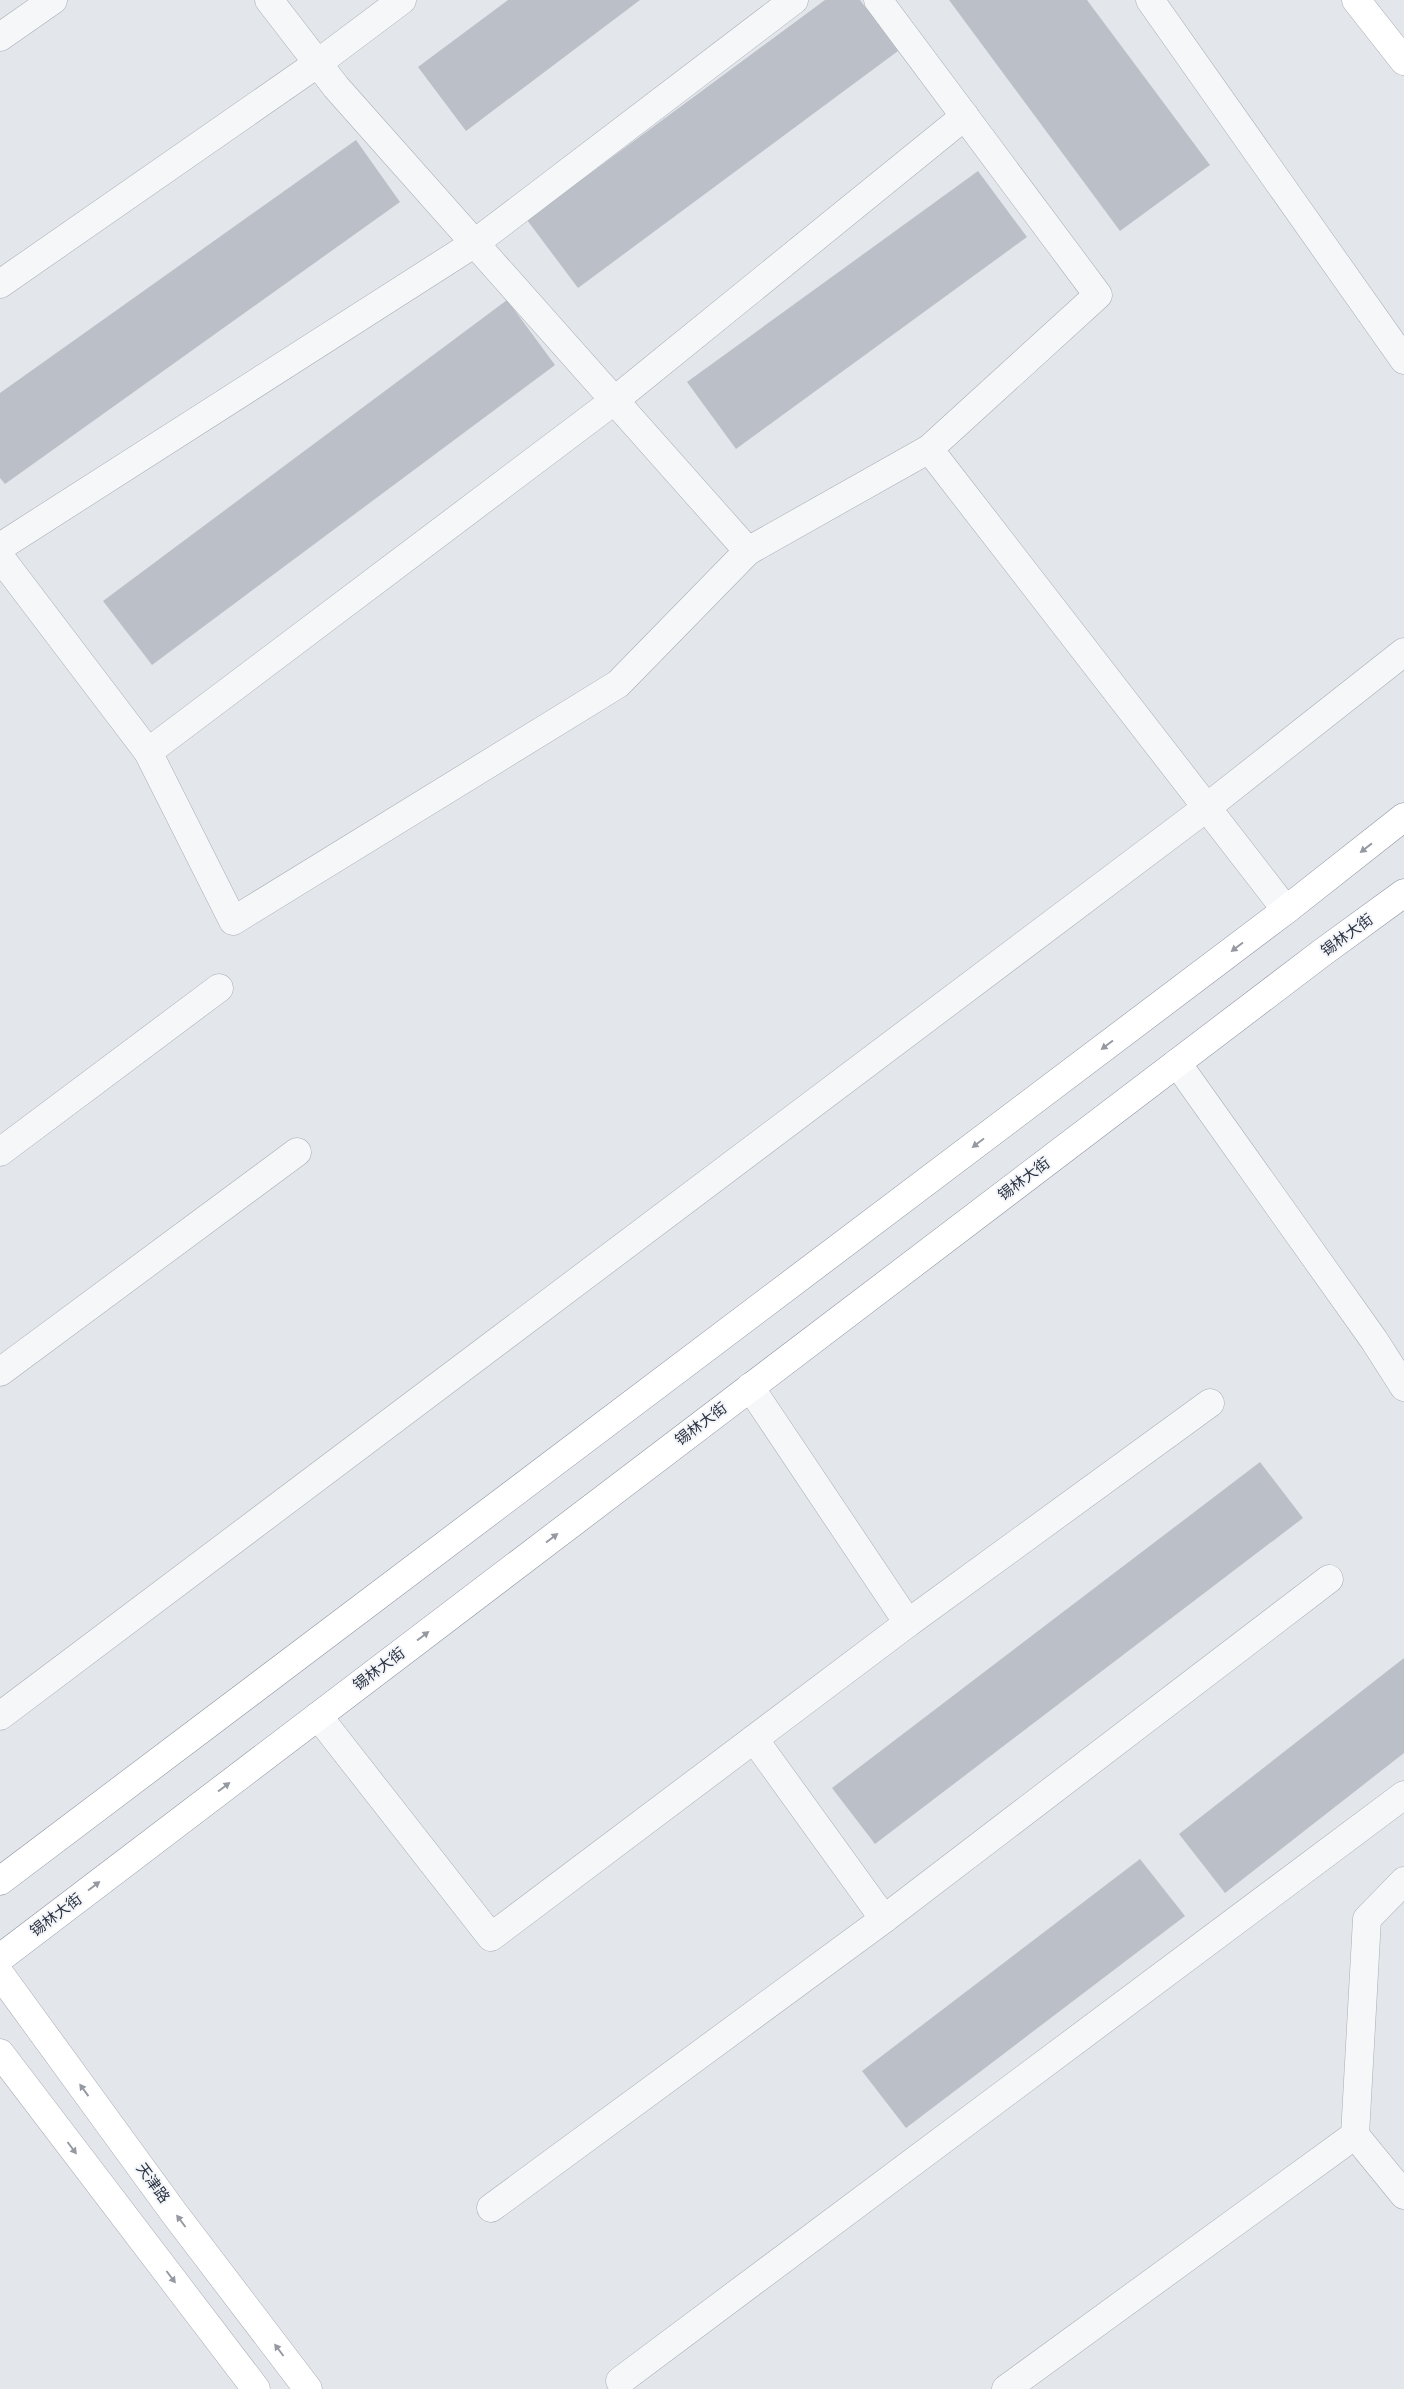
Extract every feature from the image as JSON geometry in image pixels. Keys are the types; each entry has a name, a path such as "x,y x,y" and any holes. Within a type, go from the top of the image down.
{"main road":[{"path":"1356,0 1404,61"},
{"path":"0,1881 1286,910 1404,818"},
{"name":"锡林大街","path":"0,1958 1177,1063 1404,893"},
{"name":"天津路","path":"0,1974 168,2205 308,2389"},
{"path":"0,2054 256,2389"}],"street":[{"path":"0,37 53,0"},
{"path":"269,0 336,87 748,551"},
{"path":"0,284 318,63 402,0"},
{"path":"0,548 475,243 794,0"},
{"path":"0,557 148,752 233,921 618,684 748,551 928,450 1098,295 878,0"},
{"path":"1150,0 1404,360"},
{"path":"148,752 615,400 965,116"},
{"path":"928,450 1286,910"},
{"path":"0,1716 1206,808 1404,652"},
{"path":"0,1152 219,988"},
{"path":"1177,1063 1374,1340 1404,1387"},
{"path":"0,1372 297,1152"},
{"path":"750,1387 908,1623"},
{"path":"318,1716 491,1937 908,1623 1210,1403"},
{"path":"491,2208 884,1919 1330,1579"},
{"path":"754,1740 884,1919"},
{"path":"620,2381 1404,1795"},
{"path":"1404,1881 1367,1919 1355,2135 1404,2195"},
{"path":"1006,2389 1355,2135"}],"building":[{"path":"508,0 640,0 466,131 418,67"},
{"path":"825,0 860,0 898,51 578,288 527,220"},
{"path":"949,0 1087,0 1210,165 1120,231"},
{"path":"356,140 400,202 5,484 0,478 0,393"},
{"path":"978,171 1027,237 736,449 687,382"},
{"path":"507,300 555,365 152,665 103,601"},
{"path":"1260,1462 1303,1518 875,1844 832,1788"},
{"path":"1404,1658 1404,1753 1225,1893 1179,1834"},
{"path":"1140,1859 1185,1916 906,2128 862,2071"}]}
